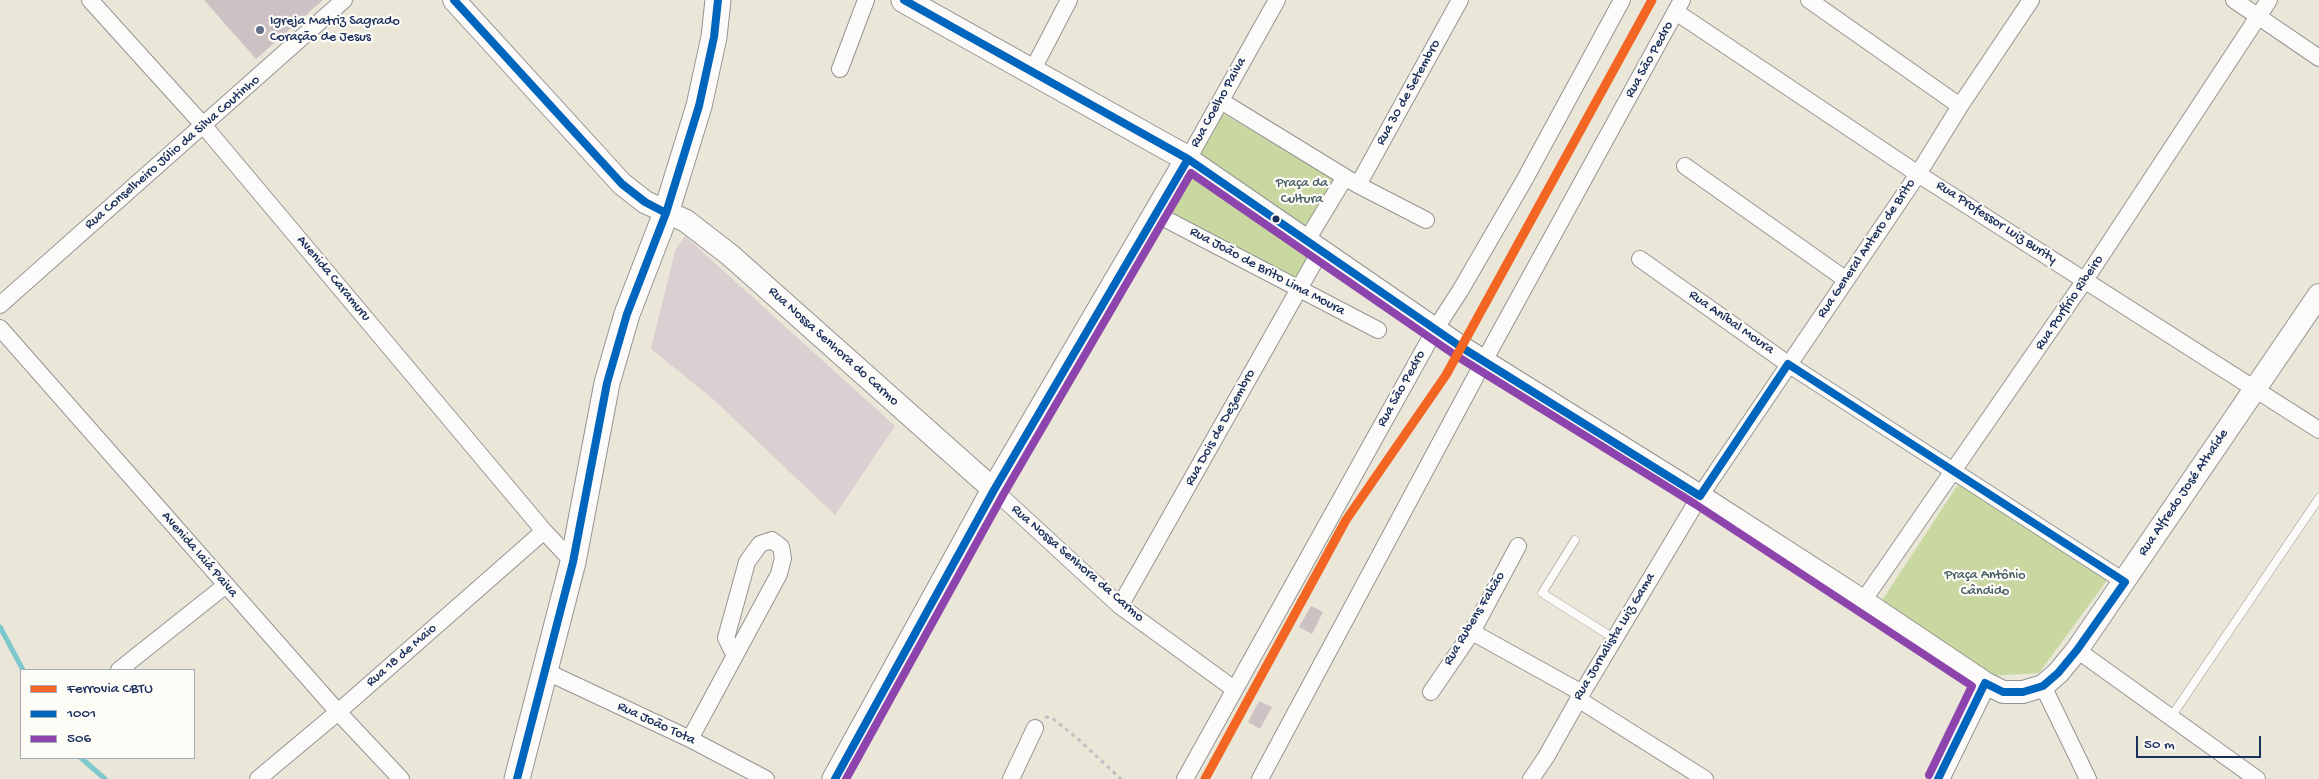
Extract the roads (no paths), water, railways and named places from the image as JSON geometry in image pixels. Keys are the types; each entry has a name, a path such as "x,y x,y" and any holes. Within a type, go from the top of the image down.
{"main road":[{"path":"518,779 573,562 608,383 627,314 666,213 699,106 714,37 718,0"},
{"path":"904,0 1188,159"},
{"name":"Rua Coelho Paiva","path":"836,779 994,490 1188,159"}],"street":[{"name":"Avenida Caramuru","path":"90,0 204,126 544,531 573,562"},
{"name":"Rua Conselheiro Júlio da Silva Coutinho","path":"0,305 344,0"},
{"name":"Rua Nossa Senhora do Carmo","path":"454,0 622,184 645,202 686,221 730,255 994,490"},
{"path":"840,69 866,0"},
{"path":"1032,71 1069,0"},
{"name":"Rua 30 de Setembro","path":"1314,245 1460,0"},
{"name":"Rua São Pedro","path":"1185,779 1436,328 1460,291 1520,188 1622,0"},
{"path":"1810,0 1960,106"},
{"name":"Rua General Antero de Brito","path":"1700,496 1918,174 1960,106 2031,0"},
{"path":"2234,0 2319,58"},
{"name":"Rua Porfírio Ribeiro","path":"1864,601 2085,280 2269,0"},
{"name":"Rua Coelho Paiva","path":"1188,159 1221,101 1272,2"},
{"name":"Rua São Pedro","path":"1260,779 1484,360 1679,6"},
{"name":"Rua Professor Luiz Burity","path":"1679,6 1918,174 2319,430"},
{"path":"1221,101 1352,181 1426,220"},
{"path":"1188,159 1461,347 1700,496 1864,601 1986,683 2003,692 2023,692 2043,686 2088,779"},
{"path":"1685,166 1846,280"},
{"name":"Rua João de Brito Lima Moura","path":"1156,214 1378,330"},
{"name":"Rua Dois de Dezembro","path":"1120,606 1299,290 1314,245"},
{"name":"Rua Aníbal Moura","path":"1640,259 1788,364 1955,470 2125,582"},
{"name":"Rua Alfredo José Athaíde","path":"2043,686 2058,673 2077,650 2125,582 2319,295"},
{"name":"Avenida Iaiá Paiva","path":"0,328 338,712 401,779"},
{"name":"Rua Nossa Senhora da Carmo","path":"994,490 1120,606 1234,689"},
{"name":"Rua Jornalista Luiz Gama","path":"1531,779 1546,757 1580,696 1700,496"},
{"name":"Rua 18 de Maio","path":"258,779 338,712 544,531"},
{"path":"690,739 734,654 779,574 782,558 781,547 772,540 760,544 746,562 726,638 734,654"},
{"name":"Rua Rubens Falcão","path":"1431,692 1472,632 1518,546"},
{"path":"120,669 226,585"},
{"path":"1472,632 1580,696 1705,779"},
{"path":"2077,650 2257,779"},
{"name":"Rua João Tota","path":"545,671 690,739 766,779"},
{"path":"1938,779 1986,683"},
{"path":"1011,779 1035,728"}],"lane":[{"path":"2171,717 2319,498"},
{"path":"1575,540 1542,593 1615,639"}],"waterway":[{"path":"0,627 22,669"},
{"path":"82,759 105,779"}],"rail line":[{"name":"CBTU","path":"1205,779 1346,520 1446,375 1652,0"}],"place":[{"name":"Igreja Matriz Sagrado Coração de Jesus","path":"260,30"}],"park label":[{"name":"Praça da Cultura","path":"1302,192"},
{"name":"Praça Antônio Cândido","path":"1985,584"}]}
